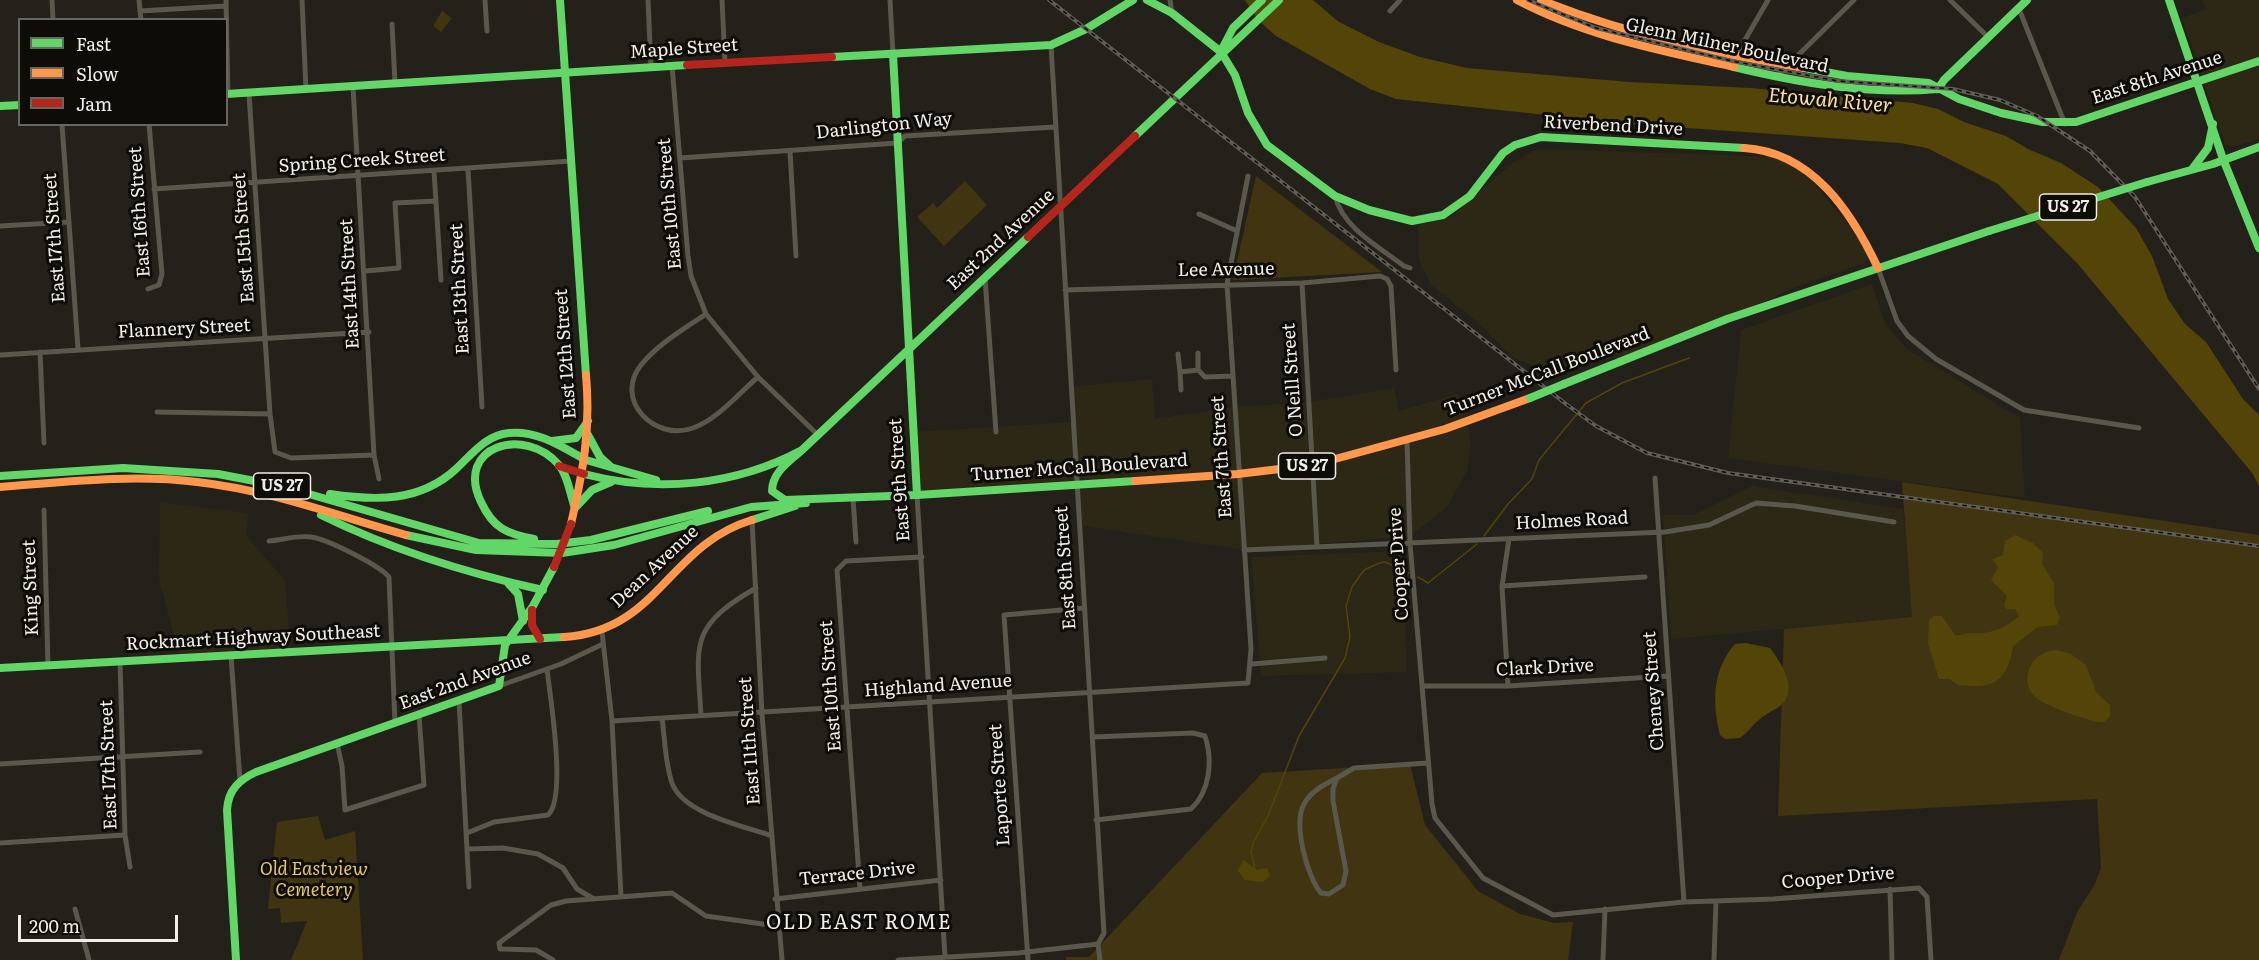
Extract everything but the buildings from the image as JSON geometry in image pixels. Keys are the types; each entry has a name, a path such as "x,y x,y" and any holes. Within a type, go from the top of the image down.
{"main road":[{"name":"East 12th Street","path":"499,686 503,650 543,590 554,567 576,508 586,460 588,421 560,0"},
{"name":"Maple Street","path":"228,94 725,62 1051,45 1086,29 1133,0"},
{"path":"1147,0 1172,13 1221,52"},
{"name":"East 2nd Avenue","path":"1221,52 1233,28 1262,0"},
{"name":"East 2nd Avenue","path":"802,450 909,352 1176,99 1221,52 1279,0"},
{"name":"Glenn Milner Boulevard","path":"1517,0 1548,16 1595,34 1777,76 1870,89 1922,92 1938,89"},
{"name":"Glenn Milner Boulevard","path":"1541,0 1595,22 1735,56 1847,76 1929,83 1938,89 2040,123 2065,124"},
{"path":"1938,89 1944,80 2027,0"},
{"path":"2169,0 2223,159 2249,224 2256,235 2259,248"},
{"name":"Riverbend Drive","path":"1221,52 1235,75 1248,113 1267,145 1335,196 1388,216 1412,221 1432,218 1453,210 1470,196 1503,153 1515,145 1541,137 1763,149 1778,152 1806,167 1856,226 1878,268"},
{"name":"East 9th Street","path":"893,54 917,495"},
{"name":"East 8th Avenue","path":"2065,124 2259,61"},
{"path":"0,106 18,105"},
{"path":"2193,168 2208,148 2213,124"},
{"name":"Turner McCall Boulevard","path":"0,476 123,468 153,468 218,474 281,486 479,543 557,544 591,540 740,502 917,495 1238,474 1313,465 1407,440 1530,398 1727,319 1878,268 2259,147"},
{"path":"549,441 576,438 588,421"},
{"path":"281,486 378,502 411,495 438,484 491,437 523,433 549,441 586,460 665,482"},
{"path":"588,435 600,457 612,468"},
{"path":"557,544 507,533 496,526 482,508 474,485 475,472 483,454 507,443 522,443 542,451 559,466 566,477 576,508"},
{"path":"559,466 613,482 641,484 711,480 760,471 802,450"},
{"path":"785,500 772,491 771,485 776,476 802,450"},
{"name":"Turner McCall Boulevard","path":"0,487 157,478 225,486 468,549 538,554 594,550 746,508 821,499"},
{"path":"576,508 592,490 613,482"},
{"name":"Dean Avenue","path":"508,640 602,632 629,616 711,536 727,527 806,502"},
{"path":"302,505 376,543 508,583 543,590"},
{"path":"508,583 518,594 523,621"},
{"path":"533,606 532,626 537,638 540,639"},
{"name":"Rockmart Highway Southeast","path":"0,668 508,640"},
{"name":"East 2nd Avenue","path":"240,781 256,772 499,686"},
{"path":"236,960 227,801 230,792 240,781"}],"street":[{"path":"52,0 53,18"},
{"path":"139,0 141,18"},
{"path":"302,0 306,90"},
{"path":"485,0 487,31"},
{"path":"648,0 651,68"},
{"path":"722,0 725,62"},
{"name":"East 9th Street","path":"890,0 893,54"},
{"path":"1170,0 1172,13"},
{"path":"1390,11 1401,0"},
{"path":"1730,66 1768,0"},
{"path":"1777,76 1854,0"},
{"path":"1950,0 1989,38"},
{"path":"140,11 226,3 226,18"},
{"path":"2019,9 2065,124"},
{"path":"392,24 396,83"},
{"name":"East 8th Street","path":"1051,45 1075,484 1104,933 1098,944 1100,960"},
{"name":"East 10th Street","path":"672,66 691,276 706,314 758,377 819,436"},
{"name":"East 14th Street","path":"353,87 369,332 374,455 379,479"},
{"name":"East 15th Street","path":"249,94 270,414 275,452 291,458 374,455"},
{"name":"East 17th Street","path":"62,126 78,349"},
{"name":"East 16th Street","path":"148,289 159,285 162,280 149,126"},
{"name":"Darlington Way","path":"680,158 897,143 905,136 1055,127"},
{"path":"790,151 796,256"},
{"name":"Spring Creek Street","path":"154,189 571,161"},
{"name":"East 13th Street","path":"468,169 482,407"},
{"path":"434,171 441,280"},
{"name":"East 7th Street","path":"1248,176 1227,284 1252,664"},
{"path":"1335,196 1338,210 1352,225 1404,266 1410,268"},
{"path":"365,271 399,268 395,203 436,201"},
{"path":"1199,214 1237,231"},
{"path":"0,226 69,222"},
{"path":"1878,268 1897,321 1908,336 1936,359 2024,410 2139,428"},
{"name":"Lee Avenue","path":"1065,290 1302,283 1380,276 1387,279 1391,286 1396,370"},
{"path":"985,278 996,432"},
{"name":"O Neill Street","path":"1302,283 1317,546"},
{"path":"706,314 661,346 640,366 633,390 635,406 641,416 663,429 680,431 696,427 718,413 758,377"},
{"name":"Flannery Street","path":"0,355 369,332"},
{"path":"40,352 44,443"},
{"path":"1198,353 1198,370 1205,378 1232,376"},
{"path":"1178,354 1181,390"},
{"path":"1180,372 1198,370"},
{"path":"157,412 270,414"},
{"name":"Cooper Drive","path":"1407,440 1410,543 1428,763 1435,818 1483,878 1553,915 1684,902 1798,898 1909,887 1923,890 1927,897 1932,960"},
{"name":"Cheney Street","path":"1655,478 1684,902"},
{"name":"East 9th Street","path":"917,495 945,957"},
{"path":"853,498 856,542"},
{"name":"Holmes Road","path":"1244,550 1658,531 1709,525 1756,503 1795,506 1894,522"},
{"name":"King Street","path":"44,510 48,666"},
{"name":"East 11th Street","path":"752,520 762,714 777,926 782,960"},
{"path":"269,541 311,537 380,568 390,580 395,724"},
{"path":"1508,686 1502,586 1509,539"},
{"name":"East 10th Street","path":"860,889 837,570 846,561 922,557"},
{"path":"1502,586 1645,577"},
{"path":"701,715 698,657 703,633 734,601 756,588"},
{"name":"Laporte Street","path":"1028,960 1004,615 1084,608"},
{"path":"602,632 612,721 621,896"},
{"name":"East 2nd Avenue","path":"499,686 547,669 603,644"},
{"path":"231,656 240,781"},
{"path":"1252,664 1325,658"},
{"name":"East 17th Street","path":"120,662 125,756 125,835 130,867"},
{"name":"Highland Avenue","path":"612,721 701,715 762,714 848,706 1089,691 1240,684 1248,683 1252,664"},
{"path":"467,833 494,822 548,815 552,811 557,789 547,669"},
{"name":"Clark Drive","path":"1423,686 1508,686 1668,676"},
{"path":"459,701 469,887"},
{"path":"337,743 342,766 345,810 424,785 419,716"},
{"path":"662,718 672,782 681,798 697,809 772,836"},
{"path":"1093,737 1193,733 1205,736 1210,753 1203,794 1191,809 1096,820"},
{"path":"0,764 200,752"},
{"path":"1337,778 1333,789 1333,801 1347,871 1343,885 1329,894 1321,893 1314,885 1302,840 1300,814 1311,794 1337,778 1354,768 1428,763"},
{"path":"0,843 125,835"},
{"path":"467,849 503,848 538,854 563,868 577,889 594,899"},
{"name":"Terrace Drive","path":"776,898 941,880"},
{"path":"1890,889 1892,960"},
{"path":"553,960 536,950 500,949 499,943 551,905 566,901 621,896 672,893 680,896 706,916 777,926"},
{"path":"1714,960 1716,901"},
{"path":"75,909 89,960"},
{"path":"1603,960 1605,909"},
{"path":"898,960 1027,952 1098,944"}],"shaded area":[{"path":"2202,0 2259,0 2259,139 2232,147 2225,145 2182,18 2206,9"},
{"path":"1537,149 1783,157 1813,182 1856,235 1868,255 1867,260 1865,263 1793,288 1727,319 1642,353 1545,370 1514,358 1474,319 1431,285 1419,260 1418,225 1451,217 1511,164"},
{"path":"1872,284 1885,323 1907,349 2020,418 2025,498 1728,458 1741,330"},
{"path":"1152,379 1155,419 1234,407 1309,402 1394,388 1399,411 1457,394 1466,413 1471,446 1467,471 1447,507 1410,536 1244,550 1078,525 1075,484 917,495 913,432 1071,422 1070,387"},
{"path":"1752,486 1903,509 1913,617 1671,639 1663,515 1693,515"},
{"path":"160,502 248,513 247,537 285,580 291,653 180,658 159,579"},
{"path":"1402,551 1407,672 1261,676 1251,557"}],"green space":[{"path":"442,11 452,18 441,32 433,26"},
{"path":"1256,176 1382,272 1233,280"},
{"path":"965,181 987,205 944,246 917,217 933,203 937,208"},
{"path":"1902,482 2259,535 2259,960 2059,960 2078,910 2094,886 2101,868 2097,799 1778,816 1784,629 1912,617"},
{"path":"1410,764 1425,825 1478,891 1520,914 1554,923 1573,922 1568,960 1066,960 1066,957 1089,957 1262,773"},
{"name":"Old Eastview Cemetery","path":"318,816 325,840 355,831 363,960 291,960 307,921 281,923 280,908 268,909 277,822"}],"water":[{"name":"Etowah River","path":"1245,0 1313,0 1339,22 1379,42 1420,57 1467,68 1629,82 1751,88 1913,103 1938,109 1964,122 2006,136 2028,149 2061,163 2098,187 2136,228 2152,256 2168,299 2185,324 2206,342 2243,399 2259,415 2259,486 2253,474 2077,263 1998,184 1927,148 1900,143 1631,124 1396,99 1370,89 1276,36 1258,20"},
{"path":"2015,535 2033,543 2043,553 2042,564 2054,583 2054,604 2060,618 2057,625 2038,627 2013,646 2006,671 1996,681 1981,686 1962,685 1950,679 1939,679 1928,643 1929,620 1934,616 1942,616 1957,635 1996,630 2008,625 2019,616 2015,609 2007,609 2004,606 2007,596 1991,580 1998,567 1992,559 2003,555 2005,541"},
{"path":"1746,643 1770,648 1788,680 1788,694 1783,704 1761,718 1740,738 1725,739 1720,735 1717,723 1715,699 1718,676 1727,654 1735,644"},
{"path":"2056,650 2071,654 2086,665 2096,692 2110,705 2110,716 2104,722 2090,720 2058,709 2035,697 2030,690 2027,682 2030,667 2040,655"},
{"path":"1243,860 1257,870 1267,868 1270,876 1263,882 1245,880 1238,871"}],"waterway":[{"path":"1484,536 1508,504 1532,479 1539,460 1586,403 1622,383 1689,358"},
{"path":"1418,577 1428,583 1477,544"},
{"path":"1255,869 1251,851 1254,841 1268,816 1299,736 1345,658 1350,637 1346,606 1352,587 1364,570 1379,563 1385,562 1409,573"}],"railway":[{"path":"1049,0 1566,404 1596,426 1647,453 1728,473 2259,546"},
{"path":"1528,0 1596,28 1732,61 1838,81 1953,89 2000,100 2037,116 2090,151 2135,197 2259,389"}],"traffic: fast":[{"path":"560,0 586,375"},
{"path":"832,57 1051,45 1086,29 1133,0"},
{"path":"1147,0 1172,13 1221,52 1235,75 1248,113 1267,145 1335,196 1369,210 1412,221 1443,215 1470,196 1503,153 1515,145 1541,137 1744,148"},
{"path":"1222,49 1233,28 1262,0"},
{"path":"1135,136 1279,0"},
{"path":"1938,89 1944,80 2027,0"},
{"path":"2169,0 2223,159"},
{"path":"893,54 917,495"},
{"path":"1804,68 1847,76 1929,83 1959,99 2001,113 2043,122 2076,122 2259,61"},
{"path":"228,94 687,65"},
{"path":"1734,67 1784,78 1860,89 1938,89"},
{"path":"0,106 18,105"},
{"path":"2193,168 2208,148 2213,124"},
{"path":"2147,182 2213,164 2259,147"},
{"path":"2223,159 2259,248"},
{"path":"1989,231 2147,182"},
{"path":"1564,384 1727,319 1989,231"},
{"path":"584,474 639,483 695,483 750,472 802,450 1028,237"},
{"path":"1530,398 1564,384"},
{"path":"552,441 576,438 588,421"},
{"path":"330,494 381,498 428,488 456,469 486,441 509,433 539,437 586,460"},
{"path":"588,435 600,457 610,466"},
{"path":"534,539 516,535 502,528 486,511 475,483 477,467 485,455 497,448 512,444 529,446 545,453 562,469 575,508"},
{"path":"802,450 782,468 775,478 772,491 785,500 917,495 1135,481"},
{"path":"586,460 656,480"},
{"path":"0,476 123,468 218,474 281,486 479,543 557,544 591,540 708,511"},
{"path":"576,507 592,490 611,482"},
{"path":"406,535 476,550 562,553 614,545 751,507 806,503"},
{"path":"752,520 795,506"},
{"path":"321,515 402,550 486,576 543,590"},
{"path":"236,960 227,810 232,791 236,786 244,778 256,772 499,686 505,645 533,606 554,567"},
{"path":"508,583 518,594 523,621"},
{"path":"0,668 564,637"}],"traffic: slow":[{"path":"1517,0 1543,13 1596,33 1734,67"},
{"path":"1541,0 1637,33 1737,56 1804,68"},
{"path":"1744,148 1768,152 1790,160 1826,188 1842,206 1878,268"},
{"path":"571,524 587,432 586,375"},
{"path":"1135,481 1238,474 1313,465 1445,429 1530,398"},
{"path":"0,487 123,479 197,482 277,497 406,535"},
{"path":"564,637 596,631 622,620 643,604 701,548 724,532 752,520"}],"traffic: jam":[{"path":"687,65 832,57"},
{"path":"1028,237 1135,136"},
{"path":"559,466 584,474"},
{"path":"554,567 571,524"},
{"path":"532,610 532,625 540,639"}],"district":[{"name":"OLD EAST ROME","path":"859,923"}]}
